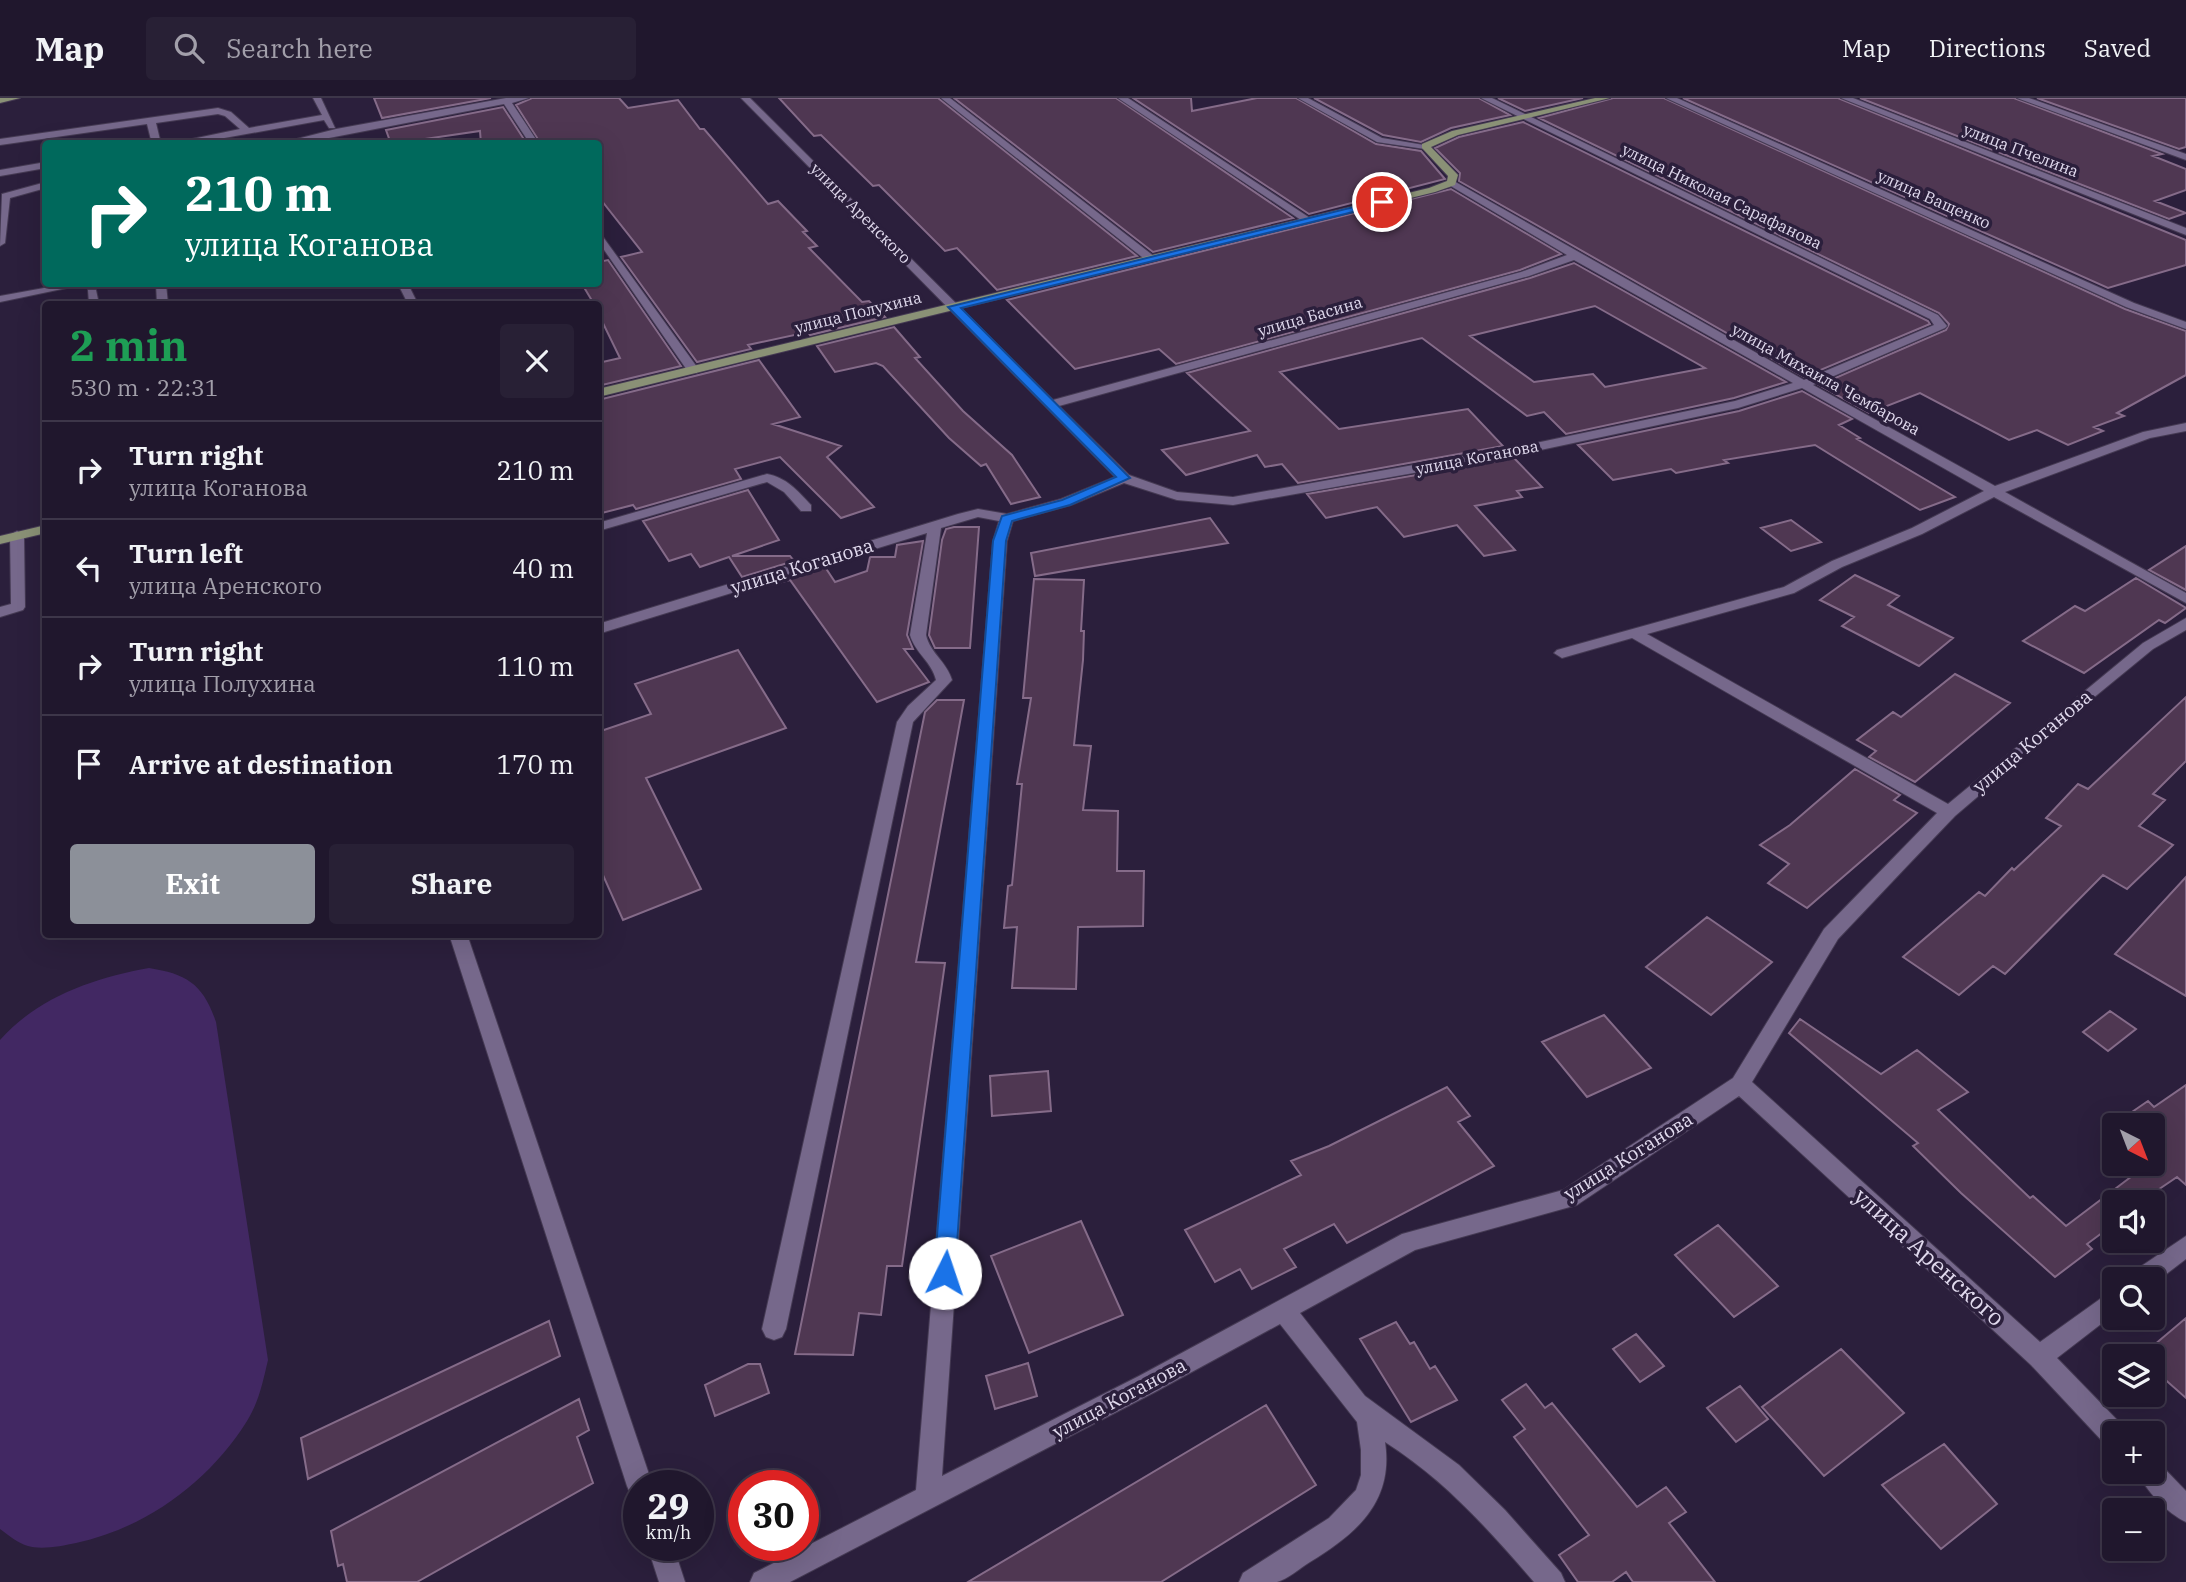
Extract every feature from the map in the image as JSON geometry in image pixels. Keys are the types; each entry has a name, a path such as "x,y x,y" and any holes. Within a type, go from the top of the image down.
{"main road":[{"path":"0,100 16,98"},
{"path":"1451,183 1452,175 1425,146 1455,133 1606,98"},
{"name":"улица Полухина","path":"602,392 1451,183"},
{"path":"0,540 42,530"}],"street":[{"path":"317,98 336,137"},
{"path":"312,140 525,98"},
{"name":"улица Аренского","path":"745,98 1124,478"},
{"path":"945,98 1151,259"},
{"path":"1122,98 1308,220"},
{"path":"1302,98 1371,137 1425,146"},
{"name":"улица Николая Сарафанова","path":"1485,98 1934,317 1941,326"},
{"name":"улица Ващенко","path":"1670,98 2130,305 2186,326"},
{"name":"улица Пчелина","path":"1845,98 2186,232"},
{"path":"2021,98 2186,157"},
{"path":"506,101 533,140"},
{"path":"0,142 224,112 247,131"},
{"path":"195,140 327,117"},
{"path":"151,121 156,140"},
{"path":"0,173 42,166"},
{"name":"улица Михаила Чембарова","path":"1451,183 1575,256 2186,599"},
{"path":"0,243 5,197 42,186"},
{"path":"602,239 693,370"},
{"name":"улица Басина","path":"1053,404 1345,321 1419,303 1575,256"},
{"path":"0,299 82,287"},
{"name":"улица Коганова","path":"602,628 978,513 1007,518 1066,502 1124,478 1162,495 1186,500 1233,501 1531,448 1738,404 1804,384 1941,326"},
{"path":"1562,653 1789,590 1837,564 1917,531 1995,492 2147,435 2186,427"},
{"path":"602,526 767,478 778,480 785,485 806,508"},
{"path":"928,1497 1000,541 1007,518"},
{"path":"774,1329 905,722 917,704 938,690 944,680 939,663 923,648 918,635 935,525"},
{"path":"0,612 18,607 17,536"},
{"name":"улица Коганова","path":"763,1582 1410,1241 1569,1198 1740,1084 1831,934 1949,812 2086,695 2148,646 2186,623"},
{"path":"1635,634 1949,812"},
{"path":"459,938 635,1470"},
{"name":"улица Аренского","path":"1740,1084 2039,1357 2102,1423"},
{"path":"2158,1267 2186,1246"},
{"path":"2039,1357 2102,1309"},
{"path":"1283,1310 1368,1417 1400,1435 1438,1463 1552,1582"},
{"path":"1252,1582 1355,1515 1374,1480 1374,1446 1368,1417"},
{"path":"2162,1484 2186,1509"},
{"path":"665,1561 672,1582"}],"shaded area":[{"path":"149,968 174,974 192,983 205,998 216,1022 268,1360 258,1399 247,1421 214,1464 174,1499 151,1514 102,1536 52,1547 28,1546 0,1529 0,1040 15,1025 49,1001 108,977"}],"building":[{"path":"374,98 491,98 382,118"},
{"path":"532,98 619,98 628,108 678,100 700,129 704,129 768,204 778,201 807,231 803,232 817,246 809,248 862,302 869,301 885,317 810,335 808,332 748,345 751,349 697,362 621,257 642,252 602,201 602,140 538,140 516,105"},
{"path":"779,98 938,98 1137,256 997,290 957,248 945,251 879,185 873,186 821,135 814,136"},
{"path":"954,98 1116,98 1293,218 1153,252"},
{"path":"1133,98 1191,98 1192,111 1257,98 1296,98 1376,144 1421,151 1445,179 1309,214"},
{"path":"1314,98 1479,98 1510,115 1451,128 1421,142 1383,135"},
{"path":"1498,98 1583,98 1525,111"},
{"path":"1613,98 1664,98 2125,309 2186,331 2186,375 2117,413 2124,416 2094,427 2103,431 2068,445 2037,430 2009,440 1920,393 1869,413 1819,385 1946,330 1949,324 1939,313 1539,118"},
{"path":"1683,98 1838,98 2186,240 2186,265 2108,288"},
{"path":"1860,98 2014,98 2162,154 2153,156 2186,169 2186,190 2155,201 2186,213 2169,219"},
{"path":"2037,98 2186,98 2186,147 2179,149"},
{"path":"503,107 524,140 481,140 480,131 418,140 390,140 386,130"},
{"path":"1523,122 1930,324 1804,377 1459,181 1460,173 1435,148 1459,137"},
{"path":"1451,189 1561,254 1520,270 1176,364 1159,349 1075,369 1007,300"},
{"path":"608,260 681,366 602,385 602,362 620,358 602,321 602,301 592,301 584,287 602,287 602,261"},
{"path":"1574,263 1786,382 1734,398 1566,434 1544,412 1527,416 1422,338 1280,372 1339,429 1468,409 1503,446 1298,483 1282,464 1265,467 1257,455 1186,475 1162,450 1250,431 1187,373 1530,278","holes":["1595,306 1705,368 1605,387 1593,374 1534,382 1470,336"]},
{"path":"894,327 920,357 915,358 963,411 1012,455 1040,497 1011,504 986,464 981,466 949,438 883,366 876,363 835,372 817,346"},
{"path":"759,360 800,417 773,424 841,446 827,457 874,507 841,518 780,457 735,469 741,479 636,509 633,505 602,513 602,399"},
{"path":"1802,391 1852,419 1839,425 1860,438 1857,439 1955,497 1920,510 1815,445 1724,460 1728,463 1676,473 1671,469 1613,480 1578,445 1739,411"},
{"path":"1514,458 1542,487 1517,491 1522,497 1475,506 1515,550 1484,556 1457,525 1404,537 1377,507 1326,518 1307,494"},
{"path":"748,490 779,540 732,556 790,556 794,561 742,577 729,557 700,567 691,554 669,561 643,521"},
{"path":"1210,518 1228,543 1035,576 1031,553"},
{"path":"1791,520 1821,542 1791,551 1761,528"},
{"path":"979,527 970,648 935,648 929,635 942,540 946,529"},
{"path":"923,541 907,635 913,649 904,649 929,682 877,702 790,580 750,590 825,567 835,582 867,571 870,557 895,557 897,545"},
{"path":"2186,546 2186,590 2149,570"},
{"path":"1855,575 1899,596 1888,605 1953,638 1919,666 1842,626 1854,617 1820,600"},
{"path":"2136,578 2186,608 2165,623 2159,620 2084,673 2023,641 2075,606 2085,611"},
{"path":"1034,579 1084,580 1081,631 1084,631 1083,660 1074,745 1091,746 1083,810 1118,811 1117,871 1144,871 1143,926 1078,927 1076,989 1012,988 1017,927 1004,928 1008,886 1012,885 1022,784 1017,784 1031,698 1023,698"},
{"path":"738,650 786,728 646,778 701,889 623,920 602,873 602,731 651,714 635,684"},
{"path":"1955,674 2010,703 1915,782 1869,757 1876,751 1857,740 1893,712 1901,717"},
{"path":"2186,697 2186,761 2153,794 2165,800 2139,826 2173,845 2127,889 2103,875 2005,974 1993,966 1959,995 1903,957 1979,892 1985,896 2012,868 2014,870 2061,826 2046,818 2078,784 2088,789"},
{"path":"937,700 964,700 916,962 945,963 902,1266 887,1266 881,1315 859,1313 853,1355 795,1354 925,712"},
{"path":"1855,769 1900,795 1894,800 1917,813 1807,908 1768,883 1789,864 1760,845 1790,825"},
{"path":"2186,877 2186,996 2115,954"},
{"path":"1707,917 1772,962 1711,1015 1646,967"},
{"path":"2110,1011 2136,1029 2108,1051 2083,1032"},
{"path":"1604,1015 1651,1068 1587,1097 1542,1042"},
{"path":"1800,1019 1881,1074 1917,1050 1968,1092 1938,1110 2030,1198 2033,1196 2066,1226 2102,1199 2102,1233 2087,1244 2092,1249 2055,1277 1913,1146 1918,1143 1789,1033"},
{"path":"1048,1071 1051,1111 992,1116 990,1076"},
{"path":"2186,1085 2186,1185 2177,1177 2158,1190 2114,1190 2132,1176 2165,1176 2165,1113 2130,1113 2148,1101 2154,1107"},
{"path":"1447,1087 1470,1116 1458,1122 1494,1166 1347,1243 1334,1224 1284,1249 1296,1267 1252,1289 1240,1269 1215,1282 1185,1230 1301,1175 1291,1161 1329,1146"},
{"path":"1081,1221 1123,1315 1029,1353 991,1256"},
{"path":"1718,1225 1778,1286 1734,1317 1675,1255"},
{"path":"2186,1318 2186,1398 2165,1379 2165,1344 2155,1344"},
{"path":"549,1321 560,1356 308,1479 301,1438"},
{"path":"1396,1322 1410,1344 1414,1342 1430,1369 1435,1366 1457,1400 1411,1422 1360,1339"},
{"path":"1636,1334 1664,1366 1640,1382 1613,1349"},
{"path":"1841,1349 1904,1413 1824,1476 1762,1407"},
{"path":"1028,1363 1037,1396 995,1409 986,1376"},
{"path":"748,1364 760,1364 769,1393 715,1416 705,1385"},
{"path":"1526,1384 1545,1408 1552,1403 1637,1507 1666,1487 1686,1512 1669,1523 1715,1582 1633,1582 1626,1572 1612,1582 1578,1582 1559,1555 1589,1535 1514,1437 1525,1429 1502,1400"},
{"path":"1740,1386 1768,1419 1736,1442 1707,1408"},
{"path":"579,1399 589,1430 577,1437 593,1483 417,1582 347,1582 343,1564 338,1566 331,1531"},
{"path":"1266,1405 1316,1485 1161,1582 968,1582"},
{"path":"1944,1444 1997,1504 1941,1549 1882,1485"}],"route":[{"path":"945,1273 1000,541 1007,518 1066,502 1124,478 954,307 1382,202"}]}
